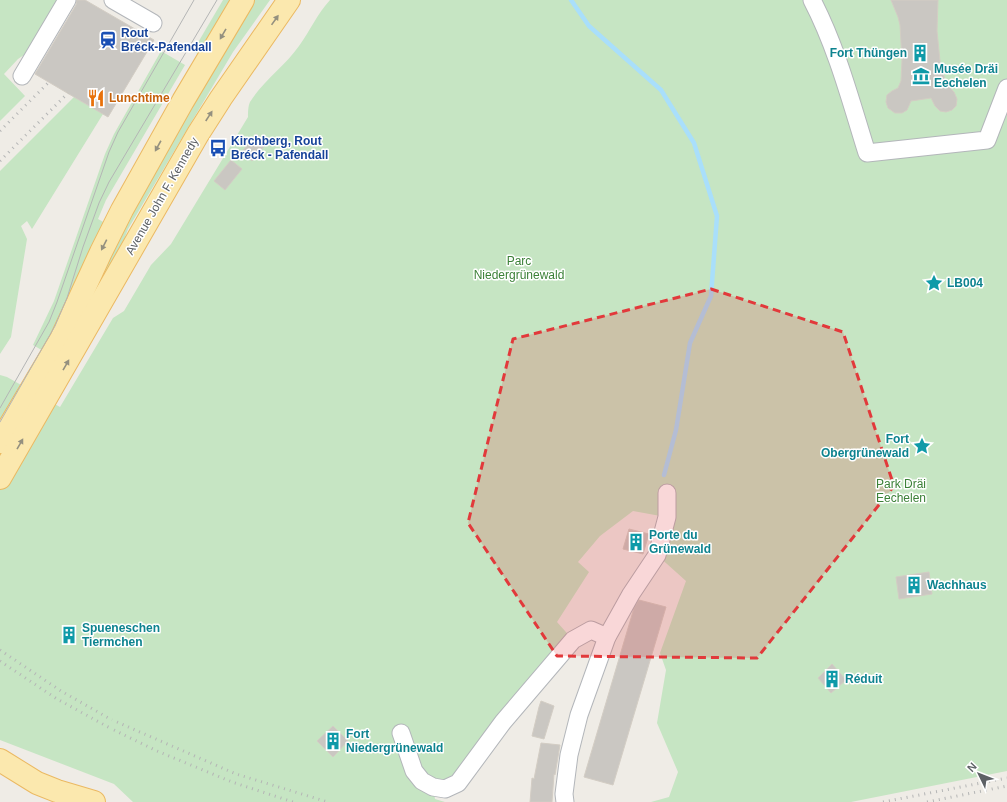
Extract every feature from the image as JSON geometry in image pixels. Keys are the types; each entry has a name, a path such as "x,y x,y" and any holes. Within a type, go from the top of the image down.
{"main road":[{"path":"0,478 61,339 122,210 183,101 243,0"},
{"name":"Avenue John F. Kennedy","path":"38,394 220,98 289,0"},
{"path":"0,442 38,394"},
{"path":"0,760 16,771 57,791 94,802"}],"street":[{"path":"22,76 67,0"},
{"path":"113,0 152,23"},
{"path":"812,0 822,20 850,97 867,153 987,140 1007,88"},
{"path":"565,802 564,794 569,755 579,715 607,637 657,555 667,517 667,493"},
{"path":"401,733 414,771 422,781 433,787 446,789 458,783 503,722 573,640 590,630 607,637"}],"highlighted area":[{"path":"711,289 843,332 894,486 757,658 557,656 468,523 513,339"}],"green space":[{"path":"0,0 64,0 37,46 18,59 4,74 25,96 0,121"},
{"path":"223,0 230,0 198,54 193,51"},
{"path":"254,0 270,0 233,52 128,229 114,267 96,300 90,293 112,246"},
{"name":"Parc Niedergrünewald","path":"330,0 1007,0 1007,771 851,802 651,802 669,797 678,772 657,723 666,670 660,653 686,581 657,555 666,517 633,511 600,536 578,562 589,572 557,622 573,640 458,783 433,787 435,799 445,802 133,802 114,784 0,740 0,375 7,377 60,407 113,318 124,311 151,265 171,244 248,117 248,107 255,94 293,53"},
{"path":"161,51 185,65 106,200 98,219 105,223 45,352 33,345 54,301 105,154 114,134"},
{"path":"74,97 103,114 32,229 27,221 21,226 27,239 11,337 0,354 0,171"}],"building":[{"path":"77,0 85,0 154,40 108,117 35,74 76,5"},
{"name":"Fort Thüngen","path":"891,0 938,0 937,31 940,61 946,84 954,92 957,99 956,106 952,110 946,112 940,111 935,106 931,98 911,101 907,110 902,113 895,113 888,108 886,102 887,95 898,88 901,81 902,60 900,25"},
{"path":"256,134 267,143 252,161 242,152"},
{"path":"231,160 242,169 225,190 214,181"},
{"name":"Porte du Grünewald","path":"629,529 649,534 643,554 623,549"},
{"name":"Wachhaus","path":"929,572 932,594 899,599 896,577"},
{"path":"639,600 666,607 613,785 584,777 634,608"},
{"name":"Réduit","path":"832,664 846,680 831,693 818,678"},
{"path":"541,701 554,706 544,739 532,736"},
{"name":"Fort Niedergrünewald","path":"333,726 348,741 333,757 317,741"},
{"path":"541,743 560,745 555,775 554,774 552,802 530,802 532,778 534,779"}],"waterway":[{"path":"571,0 589,26 661,90 694,143 717,216 711,296 690,343 676,430 664,475"}],"tram line":[{"path":"0,408 49,322 109,152 118,132 194,0"},
{"path":"0,422 55,326 67,298 99,203 109,182 217,0"}],"railway":[{"path":"0,131 49,82"},
{"path":"0,161 68,93"},
{"path":"0,650 61,691 112,720"},
{"path":"0,661 57,699 110,728"},
{"path":"117,722 236,774 328,802"},
{"path":"114,730 157,751 232,782 293,802"},
{"path":"883,802 1007,778"},
{"path":"927,802 1007,786"}],"place":[{"name":"Rout Bréck-Pafendall","path":"108,40"},
{"name":"Fort Thüngen","path":"920,53"},
{"name":"Musée Dräi Eechelen","path":"921,76"},
{"name":"Lunchtime","path":"96,98"},
{"name":"Kirchberg, Rout Bréck - Pafendall","path":"218,148"},
{"name":"LB004","path":"934,283"},
{"name":"Fort Obergrünewald","path":"922,446"},
{"name":"Porte du Grünewald","path":"636,542"},
{"name":"Wachhaus","path":"914,585"},
{"name":"Spueneschen Tiermchen","path":"69,635"},
{"name":"Réduit","path":"832,679"},
{"name":"Fort Niedergrünewald","path":"333,741"}],"park label":[{"name":"Park Dräi Eechelen","path":"901,491"}]}
